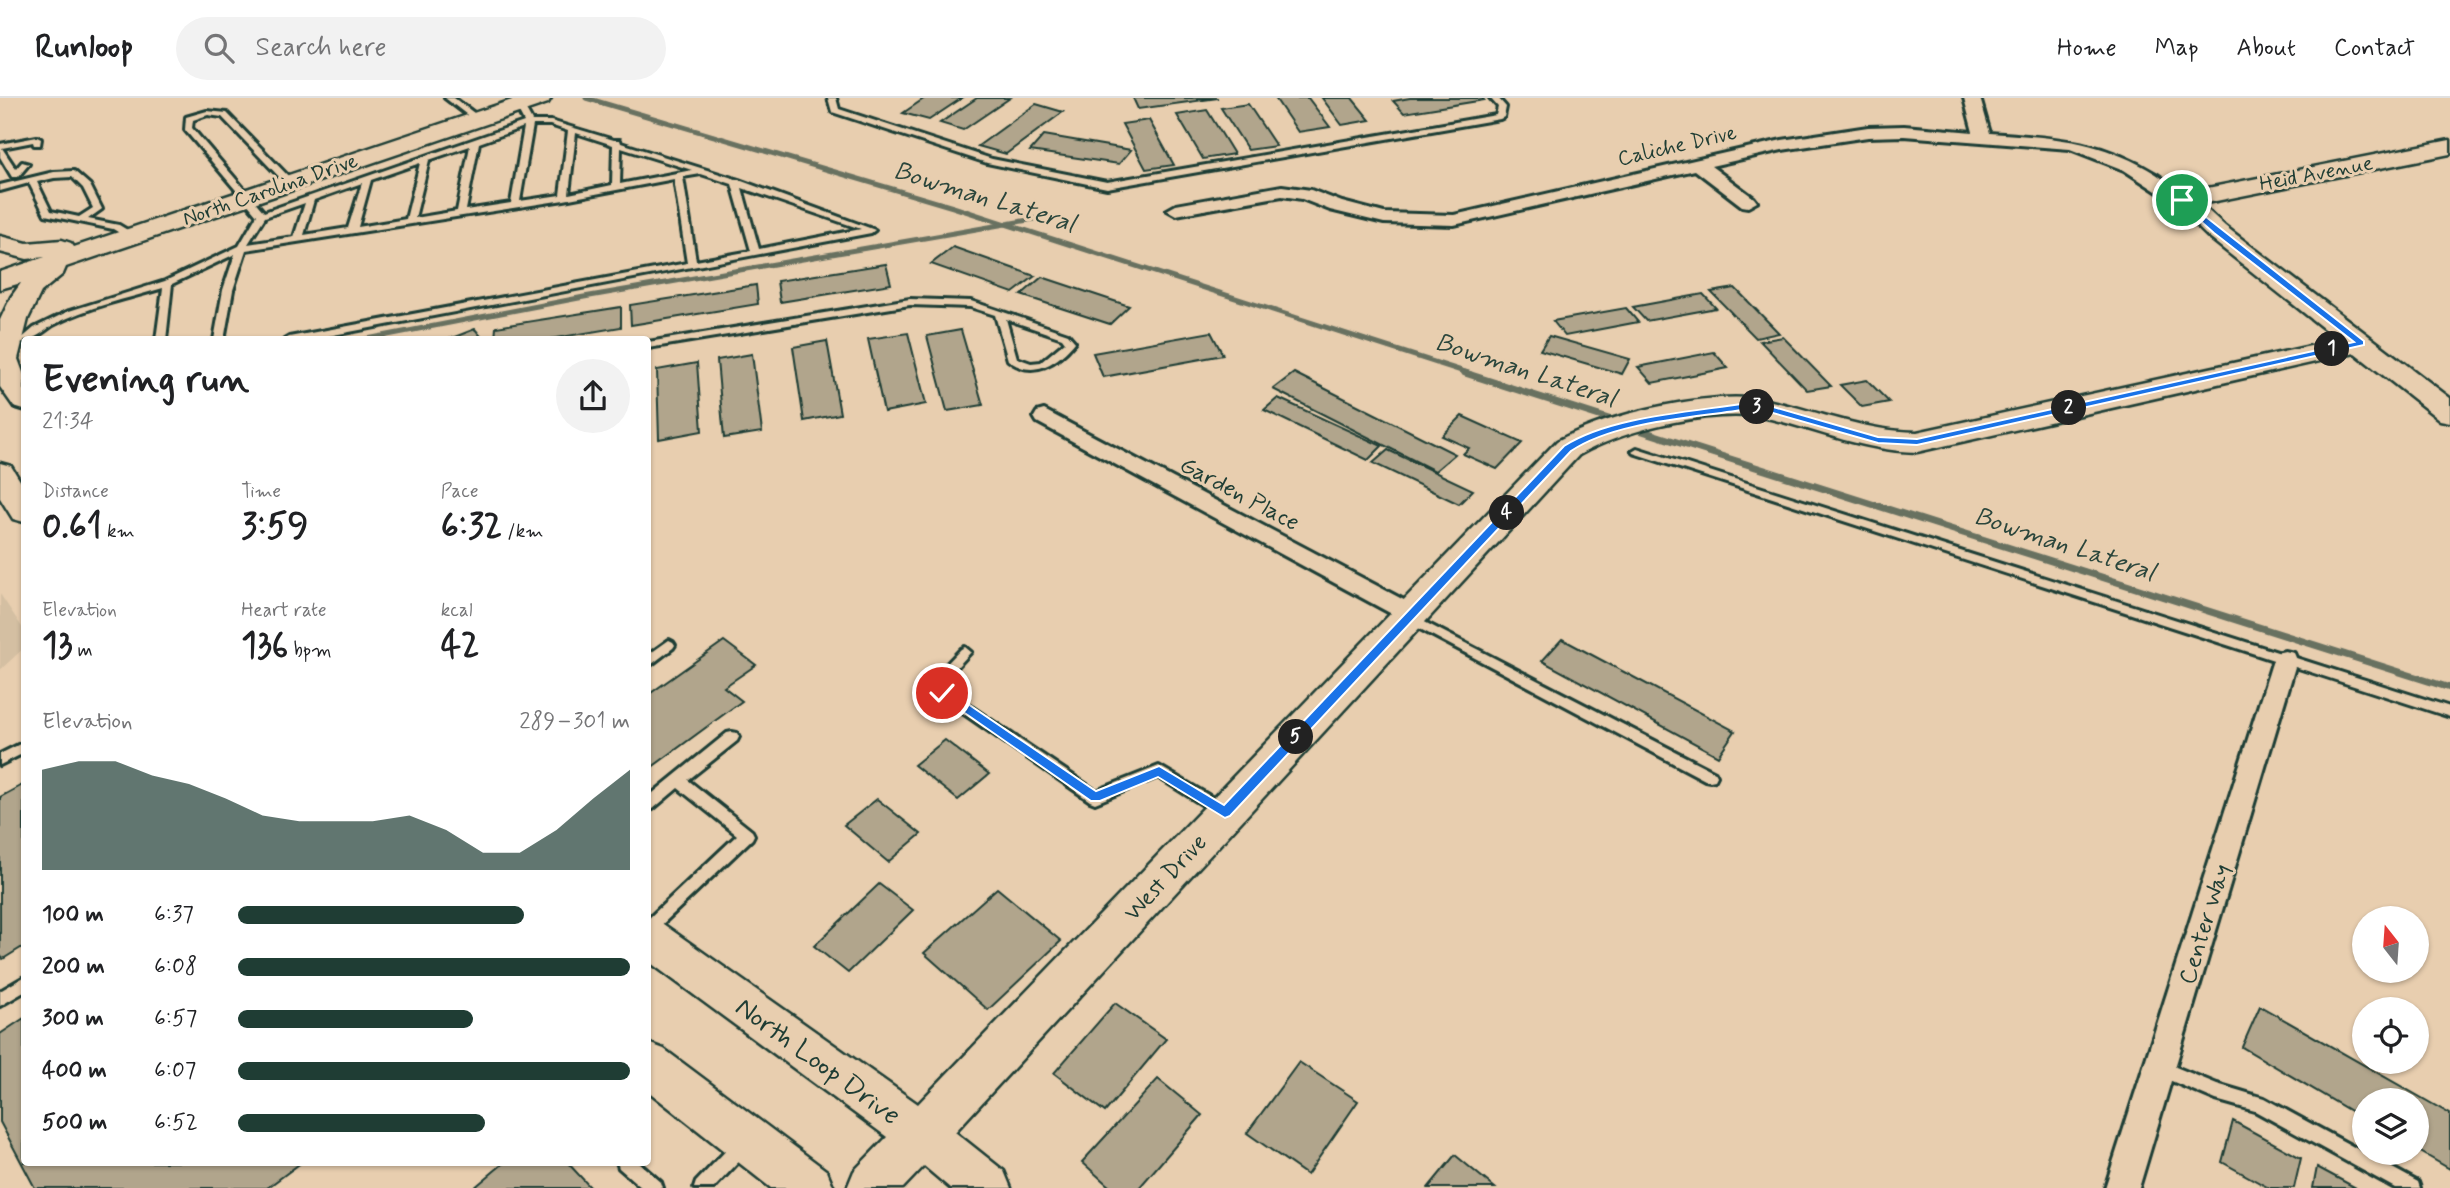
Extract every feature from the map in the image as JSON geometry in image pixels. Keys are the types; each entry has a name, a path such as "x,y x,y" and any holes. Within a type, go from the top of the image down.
{"street":[{"path":"1972,98 1983,137"},
{"name":"North Carolina Drive","path":"0,281 131,236 254,206 289,182 476,130 532,106"},
{"name":"Caliche Drive","path":"1175,210 1282,191 1305,194 1336,206 1384,218 1454,220 1782,145 1868,132 1904,131 2071,144 2102,152 2133,166 2182,200"},
{"name":"Heid Avenue","path":"2182,200 2446,151"},
{"path":"1698,164 1748,202"},
{"path":"2182,200 2217,231 2450,413"},
{"path":"0,244 27,251 46,250 131,236"},
{"path":"21,397 15,388 13,347 16,307 28,288 80,253"},
{"name":"West Drive","path":"871,1188 1568,448 1584,438 1623,440 1691,413 1735,406 1767,408 1878,440 1917,442 2361,343"},
{"name":"Garden Place","path":"1044,417 1410,616"},
{"path":"0,473 21,506"},
{"name":"Center Way","path":"2122,1188 2161,1069 2285,660"},
{"name":"North Loop Drive","path":"651,939 921,1134 987,1188"},
{"path":"651,1066 810,1188"}],"lane":[{"path":"449,98 476,130"},
{"path":"832,98 835,110 990,161 1107,185 1500,117 1502,107 1494,98"},
{"path":"310,336 871,230 617,142 551,123 532,106"},
{"path":"515,205 532,106"},
{"path":"254,206 188,128 189,119 207,113 224,114 289,182"},
{"path":"564,197 572,129"},
{"path":"254,206 310,200 425,159 476,130"},
{"path":"461,213 476,130"},
{"path":"16,179 1,148 37,139 37,143"},
{"path":"616,187 617,142"},
{"path":"410,222 425,159"},
{"path":"0,188 16,179 25,164"},
{"path":"26,336 36,328 65,317 168,283 241,248 564,197 702,171"},
{"path":"16,179 32,180 74,174 98,209 80,220"},
{"path":"678,175 692,265"},
{"path":"32,180 48,213 116,227 131,236"},
{"path":"352,231 367,180"},
{"path":"736,182 756,253"},
{"path":"298,239 310,200"},
{"path":"220,336 234,260 241,248 254,206"},
{"path":"162,336 168,283"},
{"path":"651,345 910,302 971,304 999,313 1065,336 1070,342 1054,360 1041,366 1026,367 1013,360 999,313"},
{"path":"1623,440 2285,660 2450,712"},
{"path":"1410,616 1710,776"},
{"path":"651,659 669,645"},
{"path":"965,652 941,677 942,693 1095,797 1159,771 1225,812"},
{"path":"651,802 732,737"},
{"path":"0,760 21,749"},
{"path":"651,925 747,835 678,780"},
{"path":"0,999 21,986"},
{"path":"2161,1069 2216,1092 2258,1104 2412,1188"},
{"path":"702,1188 748,1140"},
{"path":"630,1166 655,1188"}],"shaded area":[{"path":"0,594 21,626 21,651 0,670"}],"building":[{"path":"925,98 962,98 929,120 903,113"},
{"path":"977,98 1010,98 963,130 940,123"},
{"path":"1133,98 1218,98 1138,109"},
{"path":"1275,98 1308,98 1330,127 1298,132"},
{"path":"1322,98 1352,98 1370,120 1342,125"},
{"path":"1410,98 1484,100 1404,113 1393,101"},
{"path":"1036,104 1063,112 1006,154 978,146"},
{"path":"1248,104 1276,146 1248,150 1221,108"},
{"path":"1207,110 1234,154 1203,159 1177,115"},
{"path":"1149,120 1174,165 1146,169 1122,124"},
{"path":"1044,135 1131,150 1119,164 1030,151"},
{"path":"953,247 1035,276 1013,293 931,264"},
{"path":"886,264 891,284 780,302 777,281"},
{"path":"1042,277 1129,306 1110,324 1021,295"},
{"path":"756,285 758,304 631,325 630,305"},
{"path":"1735,288 1779,333 1756,338 1711,292"},
{"path":"1703,294 1716,308 1646,321 1633,307"},
{"path":"621,307 621,327 568,336 495,336 496,327"},
{"path":"1626,308 1638,322 1565,336 1553,321"},
{"path":"475,329 481,336 457,336"},
{"path":"961,330 983,405 947,411 927,336"},
{"path":"1211,332 1223,355 1103,377 1093,353"},
{"path":"908,333 926,404 884,412 868,339"},
{"path":"1549,336 1630,359 1622,374 1540,350"},
{"path":"1783,337 1831,386 1807,390 1760,341"},
{"path":"827,341 840,414 804,421 793,347"},
{"path":"1714,352 1728,368 1652,383 1638,367"},
{"path":"752,354 762,432 724,438 717,360"},
{"path":"697,363 702,431 659,439 657,370"},
{"path":"1294,373 1455,454 1435,471 1273,389"},
{"path":"1867,380 1889,402 1862,407 1840,385"},
{"path":"1278,398 1382,446 1368,460 1264,410"},
{"path":"1462,416 1522,443 1497,469 1463,454 1469,448 1442,436"},
{"path":"1388,450 1473,490 1459,504 1373,463"},
{"path":"1562,639 1735,731 1718,756 1542,661"},
{"path":"724,641 756,665 724,687 742,701 651,768 651,693"},
{"path":"945,740 989,774 958,800 914,765"},
{"path":"21,786 21,948 3,959 0,955 0,797"},
{"path":"877,799 921,834 888,862 844,825"},
{"path":"879,884 913,910 848,973 814,946"},
{"path":"997,888 1061,941 988,1010 924,953"},
{"path":"1115,1003 1166,1039 1105,1112 1054,1073"},
{"path":"2260,1006 2352,1058 2352,1074 2380,1074 2404,1088 2352,1088 2352,1112 2242,1047"},
{"path":"21,1020 21,1162 0,1122 0,1034"},
{"path":"1299,1062 1358,1101 1307,1175 1247,1133"},
{"path":"1158,1079 1202,1115 1139,1188 1111,1188 1082,1162"},
{"path":"2429,1102 2450,1114 2450,1169 2429,1157"},
{"path":"2233,1121 2301,1158 2294,1188 2269,1188 2222,1162"},
{"path":"1455,1155 1495,1188 1428,1188"},
{"path":"23,1166 297,1166 267,1188 35,1188"},
{"path":"500,1166 571,1166 591,1188 474,1188"},
{"path":"2317,1167 2356,1188 2313,1188"}],"waterway":[{"name":"Bowman Lateral","path":"586,98 1006,224"},
{"path":"1006,224 1040,218"},
{"path":"383,336 584,297 1006,224"},
{"name":"Bowman Lateral","path":"1006,224 1471,374"},
{"name":"Bowman Lateral","path":"1465,373 1618,422"},
{"name":"Bowman Lateral","path":"1633,428 2450,688"}],"route":[{"path":"942,693 1095,797 1159,771 1225,812 1568,448 1584,438 1609,429 1691,413 1748,406 1767,408 1878,440 1917,442 2361,343 2217,231 2182,200"}]}
